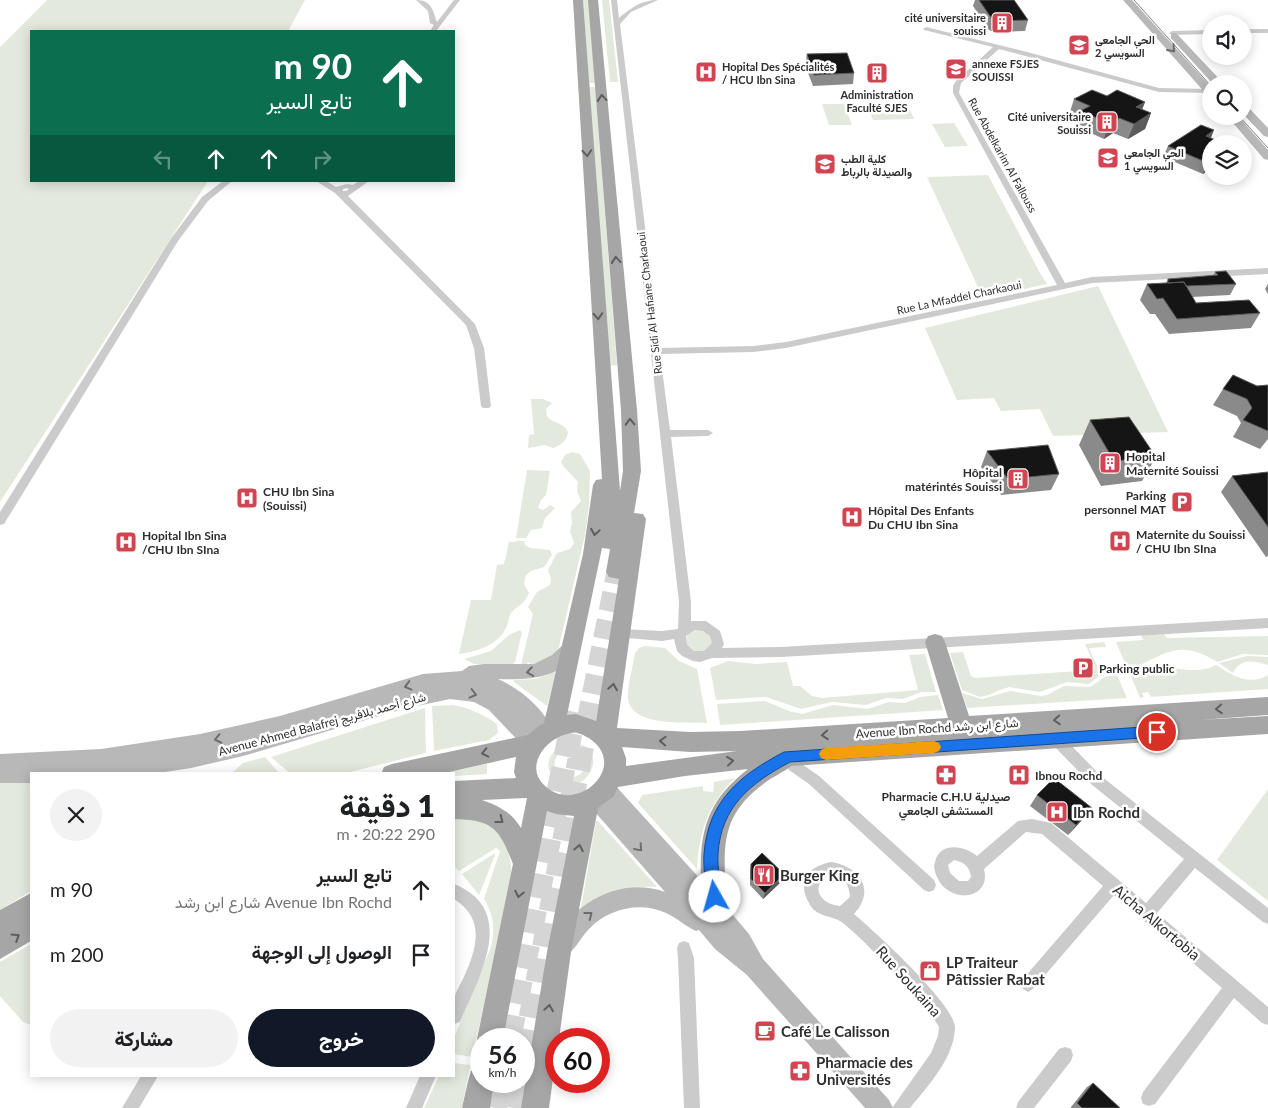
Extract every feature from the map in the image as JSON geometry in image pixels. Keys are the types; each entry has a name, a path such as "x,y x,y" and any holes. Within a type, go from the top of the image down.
{"main road":[{"path":"578,0 608,468 612,490 610,572 632,471"},
{"path":"593,0 629,410 632,471 636,486 638,511 606,736"},
{"path":"1127,0 1202,81"},
{"path":"1169,31 1211,75"},
{"path":"1252,117 1268,134"},
{"path":"1240,125 1268,157"},
{"path":"492,1028 525,865 535,792 526,774 526,758 541,736 571,648 592,554 601,489 608,468"},
{"path":"935,642 962,726"},
{"path":"456,678 484,672 535,672 557,662 571,648"},
{"name":"Avenue Ahmed Balafrej شارع أحمد بلافريج","path":"0,763 96,759 172,748 267,728 410,685 456,678 483,681 504,690 530,713 541,736"},
{"name":"Avenue Ahmed Balafrej شارع أحمد بلافريج","path":"72,772 142,766 240,748 380,707 441,692 466,692 492,701 541,736"},
{"name":"Avenue Ibn Rochd شارع ابن رشد","path":"606,736 716,742 1268,706"},
{"path":"400,772 541,736 576,723 592,727 606,736 615,752 616,761 601,792 558,952 535,1108"},
{"name":"Avenue Ibn Rochd شارع ابن رشد","path":"601,792 700,765 1054,737 1268,725"},
{"path":"715,921 711,855 720,816 726,805 742,786 760,772 788,757"},
{"name":"Avenue Ahmed Balafrej شارع أحمد بلافريج","path":"0,774 30,774"},
{"path":"455,791 535,792 551,802 566,806 601,792"},
{"path":"601,792 715,921 733,950 755,966 881,1108"},
{"path":"455,809 476,809 499,818 511,831 525,865"},
{"path":"558,952 575,929 592,912 623,898 646,897 668,903 715,921"},
{"path":"0,924 30,906"},
{"path":"0,946 30,928"},
{"path":"476,1108 479,1093"}],"street":[{"path":"419,0 431,10 433,23 436,24"},
{"path":"433,30 457,0"},
{"name":"Rue Sidi Al Hafiane Charkaoui","path":"614,0 685,603 682,635"},
{"path":"617,23 629,11 655,0"},
{"path":"926,29 998,46 1156,89 1202,90"},
{"path":"1169,31 1202,32"},
{"path":"1252,31 1268,31"},
{"name":"Rue Abdelkarim Al Fallouss","path":"998,46 958,82 956,93 1062,286"},
{"path":"0,521 174,240 205,199 227,182"},
{"path":"345,189 359,182"},
{"path":"323,183 345,189 362,182"},
{"path":"345,189 351,204 470,324 479,348 486,406"},
{"path":"345,189 351,204"},
{"path":"1055,271 1092,280"},
{"name":"Rue La Mfaddel Charkaoui","path":"655,351 753,349 786,345 1092,280 1268,271"},
{"path":"665,434 708,433"},
{"path":"685,603 691,614 702,625 714,630 718,637 744,651"},
{"path":"682,635 685,652 693,656 703,657 712,653 744,651 781,652 1268,622"},
{"path":"620,634 682,635 693,625 702,625"},
{"path":"712,653 717,648 718,637"},
{"path":"1054,737 1096,780 1268,917"},
{"path":"788,757 794,766 814,780 929,885"},
{"name":"Aicha Alkortobia","path":"976,866 1023,826 1032,825 1046,828 1268,1016"},
{"path":"1146,914 1194,858"},
{"path":"1028,984 1113,885"},
{"path":"455,892 465,897 477,909 484,928 484,940 455,1014"},
{"name":"Rue Soukaina","path":"841,913 870,938 930,1000 947,1026 945,1041 900,1108"},
{"path":"684,948 692,1108"},
{"path":"1149,1098 1233,986"},
{"path":"1024,1108 1065,1055"},
{"path":"130,1108 149,1077"},
{"path":"414,1108 428,1077"}],"shaded area":[{"path":"47,0 305,0 289,30 30,30 30,182 207,182 0,502 0,47"},
{"path":"583,0 589,0 595,83 589,83"},
{"path":"602,0 609,0 618,82 610,82"},
{"path":"589,87 595,87 617,365 609,366"},
{"path":"822,104 844,104 852,125 829,125"},
{"path":"908,106 914,119 873,120 868,107"},
{"path":"954,123 968,146 945,147 932,124"},
{"path":"988,175 1047,284 983,298 927,177"},
{"path":"1098,286 1168,432 1053,436 1040,409 1001,411 994,398 957,400 925,328"},
{"path":"531,399 543,399 552,403 546,409 547,416 564,426 568,432 561,444 553,448 545,445 528,448 529,435 534,434"},
{"path":"572,452 580,454 590,471 589,506 585,535 558,651 543,662 532,664 528,662 526,665 521,665 533,614 528,607 537,592 550,585 551,579 548,570 557,553 570,549 574,543 570,531 572,523 571,512 581,501 577,491 578,482 561,462 565,455"},
{"path":"527,470 550,471 546,495 541,500 538,508 543,510 550,505 555,508 545,518 542,528 531,530 526,538 516,538"},
{"path":"524,541 525,545 530,548 550,550 552,555 544,567 531,571 526,575 524,584 529,593 522,604 513,610 509,616 506,628 498,639 486,647 459,654 471,600 491,600 497,565 504,564 509,542"},
{"path":"698,629 707,631 714,640 709,650 696,653 686,645 687,635"},
{"path":"520,630 522,632 515,662 512,665 474,664 464,659 491,651 509,635"},
{"path":"1164,634 1167,638 1268,636 1268,655 1243,654 1217,662 1191,651 1171,651 1128,670 1116,642 1143,640 1141,635"},
{"path":"1104,642 1106,647 1089,648 1098,668 1115,668 1116,672 1102,674 1089,684 1067,682 1040,692 1009,687 980,697 962,690 950,653 963,652 971,676 975,678 1094,670 1095,666 1085,644"},
{"path":"645,646 665,648 679,661 697,669 707,723 649,719 632,708 628,694 635,653 639,648"},
{"path":"925,654 936,692 921,692 903,699 886,698 866,705 832,702 801,709 766,697 716,700 710,668 728,661 756,664 787,662 793,686 800,686 812,696 822,698 918,690 909,655"},
{"path":"1247,656 1268,657 1268,665 1248,661 1240,664 1233,673 1219,663"},
{"path":"1151,665 1200,670 1216,665 1235,676 1248,680 1268,675 1268,689 1151,697 1148,692 1142,693 1144,697 1140,698 1130,674"},
{"path":"554,672 556,673 547,706 514,682 514,680 535,679"},
{"path":"1117,675 1127,698 967,708 962,693 982,699 1010,691 1041,696 1064,686 1090,687 1105,677"},
{"path":"938,695 943,710 720,725 717,704 765,701 802,714 833,705 868,709 888,702 905,703 920,697"},
{"path":"453,705 476,712 492,720 497,724 498,733 489,740 434,751 432,706"},
{"path":"425,708 426,753 350,772 289,772 271,757"},
{"path":"569,743 583,745 591,751 592,769 586,778 578,783 568,785 557,780 549,769 550,758 563,745","holes":["572,749 583,753 587,762 585,768 578,775 573,777 563,776 555,769 555,762 561,752"]},
{"path":"265,757 278,772 233,772 243,763"},
{"path":"487,764 487,774 455,776 455,772 447,772"},
{"path":"735,778 718,798 707,819 700,843 697,869 638,803 642,795 703,786 703,791 713,792 714,782"},
{"path":"30,782 30,892 0,910 0,783"},
{"path":"1268,789 1268,901 1217,860"},
{"path":"455,816 469,817 482,821 492,827 506,847 512,873 511,887 479,1028 470,1028 470,1057 455,1054 455,1036 491,947 493,922 484,899 500,851 496,848 459,871 455,867"},
{"path":"596,821 657,887 636,887 617,891 581,908"},
{"path":"495,853 495,855 479,895 462,874"},
{"path":"30,945 30,1025 23,1022 0,996 0,962"},
{"path":"455,1063 470,1065 462,1108 424,1108 439,1077 455,1077"}],"building":[{"path":"979,0 1014,0 1028,20 997,21 992,19"},
{"path":"847,53 854,73 814,75 807,54"},
{"path":"1092,90 1107,96 1117,90 1145,102 1136,107 1151,113 1134,124 1119,118 1109,123 1080,111 1090,106 1074,99"},
{"path":"1201,125 1214,130 1207,135 1202,135 1202,160 1168,146"},
{"path":"1226,271 1236,284 1186,286 1184,282 1168,283 1168,279 1218,275 1215,272"},
{"path":"1184,282 1196,303 1249,300 1260,313 1177,319 1163,298 1157,299 1147,284"},
{"path":"1233,375 1257,386 1268,385 1268,431 1243,420 1252,408 1247,399 1223,389"},
{"path":"1129,417 1156,457 1114,461 1090,420"},
{"path":"1048,445 1059,474 1008,479 987,451"},
{"path":"1268,472 1268,527 1232,476"},
{"path":"1054,778 1092,808 1076,825 1037,795"},
{"name":"Burger King","path":"762,853 784,874 765,893 751,879 751,864"},
{"path":"1093,1083 1120,1108 1082,1108 1077,1103"}],"tunnel":[{"path":"586,721 616,572"},
{"path":"573,721 575,712"},
{"path":"511,1028 573,720"},
{"path":"529,1028 587,720"},
{"path":"495,1108 498,1093"},
{"path":"513,1108 516,1093"}],"tram line":[{"path":"1134,0 1202,76"},
{"path":"1247,125 1268,148"}],"slow traffic":[{"path":"826,754 934,747"}],"place":[{"name":"cité universitaire souissi","path":"1002,23"},
{"name":"الحي الجامعي السويسي 2","path":"1079,45"},
{"name":"annexe FSJES SOUISSI","path":"956,69"},
{"name":"Hopital Des Spécialités / HCU Ibn Sina","path":"706,72"},
{"name":"Administration Faculté SJES","path":"877,73"},
{"name":"Cité universitaire Souissi","path":"1107,122"},
{"name":"الحي الجامعي السويسي 1","path":"1108,158"},
{"name":"كلية الطب والصيدلة بالرباط","path":"825,164"},
{"name":"Hopital Maternité Souissi","path":"1110,463"},
{"name":"Hôpital matérintés Souissi","path":"1018,479"},
{"name":"CHU Ibn Sina (Souissi)","path":"247,498"},
{"name":"Parking personnel MAT","path":"1182,502"},
{"name":"Hôpital Des Enfants Du CHU Ibn Sina","path":"852,517"},
{"name":"Maternite du Souissi / CHU Ibn SIna","path":"1120,541"},
{"name":"Hopital Ibn Sina /CHU Ibn SIna","path":"126,542"},
{"name":"Parking public","path":"1083,668"},
{"name":"Pharmacie C.H.U صيدلية المستشفى الجامعي","path":"946,775"},
{"name":"Ibnou Rochd","path":"1019,775"},
{"name":"Ibn Rochd","path":"1057,812"},
{"name":"Burger King","path":"764,875"},
{"name":"LP Traiteur Pâtissier Rabat","path":"930,971"},
{"name":"Café Le Calisson","path":"765,1031"},
{"name":"Pharmacie des Universités","path":"800,1071"}],"route":[{"path":"715,897 711,855 720,816 726,805 742,786 760,772 788,757 997,743 1054,737 1157,732"}]}
